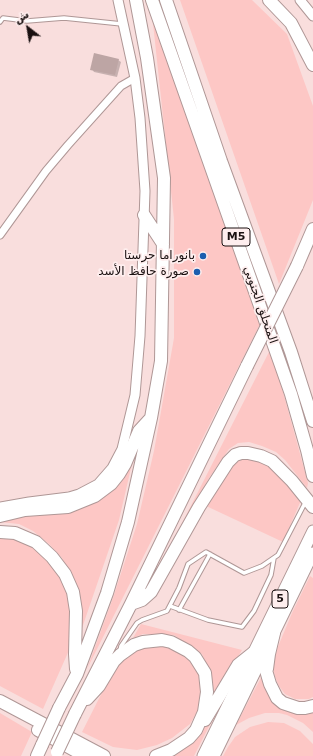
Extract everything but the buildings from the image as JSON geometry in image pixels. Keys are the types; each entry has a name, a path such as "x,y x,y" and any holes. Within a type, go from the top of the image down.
{"highway":[{"path":"39,751 77,674 107,593 124,536 151,418 161,362 164,178 147,58 136,0"},
{"name":"المتحلق الجنوبي","path":"152,0 291,394 313,476"},
{"name":"المتحلق الجنوبي","path":"166,0 221,161 291,352 313,420"},
{"path":"269,0 291,23 313,65"},
{"path":"144,215 163,244"},
{"path":"56,754 131,604 215,428 298,266 313,229"},
{"path":"0,516 25,510 68,507 95,496 111,484 119,474 125,464 139,431 151,418"},
{"path":"131,604 142,600 151,592 205,497 228,462 235,455 248,453 261,456 272,461 292,481 310,503"},
{"path":"0,532 16,534 36,542 52,557 65,574 73,592 76,611 75,654 77,674"},
{"path":"267,676 269,654 274,633"},
{"path":"77,710 95,691 114,661 127,649 143,642 162,640 180,645 195,657 205,673 207,688 204,712 196,730"},
{"path":"156,756 181,745 189,738 209,715 238,665 257,655 277,698 283,703 298,708 313,706"},
{"path":"2,704 95,754 115,756"}],"main road":[{"name":"5","path":"214,756 257,655 274,633 310,549 313,531"},
{"name":"5","path":"203,756 257,655 310,549"}],"street":[{"path":"0,507 69,497 79,494 98,484 118,459 122,449 135,395 140,336 145,191 140,118 135,78 118,0"},
{"path":"300,0 313,16"},
{"path":"0,236 46,171 68,145 121,86 135,78"}],"lane":[{"path":"0,22 2,18 27,22 64,18 123,24"},
{"path":"120,655 121,646 137,623 167,611 179,588 188,564 206,552 244,573 262,566 278,555 310,503"},
{"path":"179,610 210,554"},
{"path":"170,606 208,620 242,627 254,611 271,575 274,558"}],"shaded area":[{"path":"180,0 252,0 287,34 313,106 313,200 279,284"},
{"path":"152,14 261,322 87,669 113,598 137,524 154,451 174,338 174,219"},
{"path":"271,348 308,483 307,488 285,460 276,452 249,442 238,443 229,449 209,478 169,549"},
{"path":"134,455 119,520 80,634 71,574 62,558 49,544 33,531 19,524 0,522 0,516 68,507"},
{"path":"262,456 302,498 283,542 204,505 234,458"},
{"path":"0,532 18,534 54,563 70,596 70,648 43,709 0,686"},
{"path":"310,576 313,578 313,697 309,699 295,699 285,694 279,686 275,677 273,666 277,649"},
{"path":"141,624 242,650 210,703 212,678 202,654 174,635 143,634 133,638"},
{"path":"145,643 172,643 194,659 203,680 202,703 190,724 172,738 157,745 137,750 113,747 82,732 120,657"},
{"path":"265,670 276,698 313,706 313,732 303,723 287,715 279,713 265,713 249,718 236,725"},
{"path":"227,691 194,756 159,756 168,753"},
{"path":"0,713 32,732 21,756 0,756"},
{"path":"268,722 284,723 300,731 313,744 313,756 223,756 235,737 250,727"}],"place":[{"name":"بانوراما حرستا","path":"203,256"},
{"name":"صورة حافظ الأسد","path":"197,272"}]}
